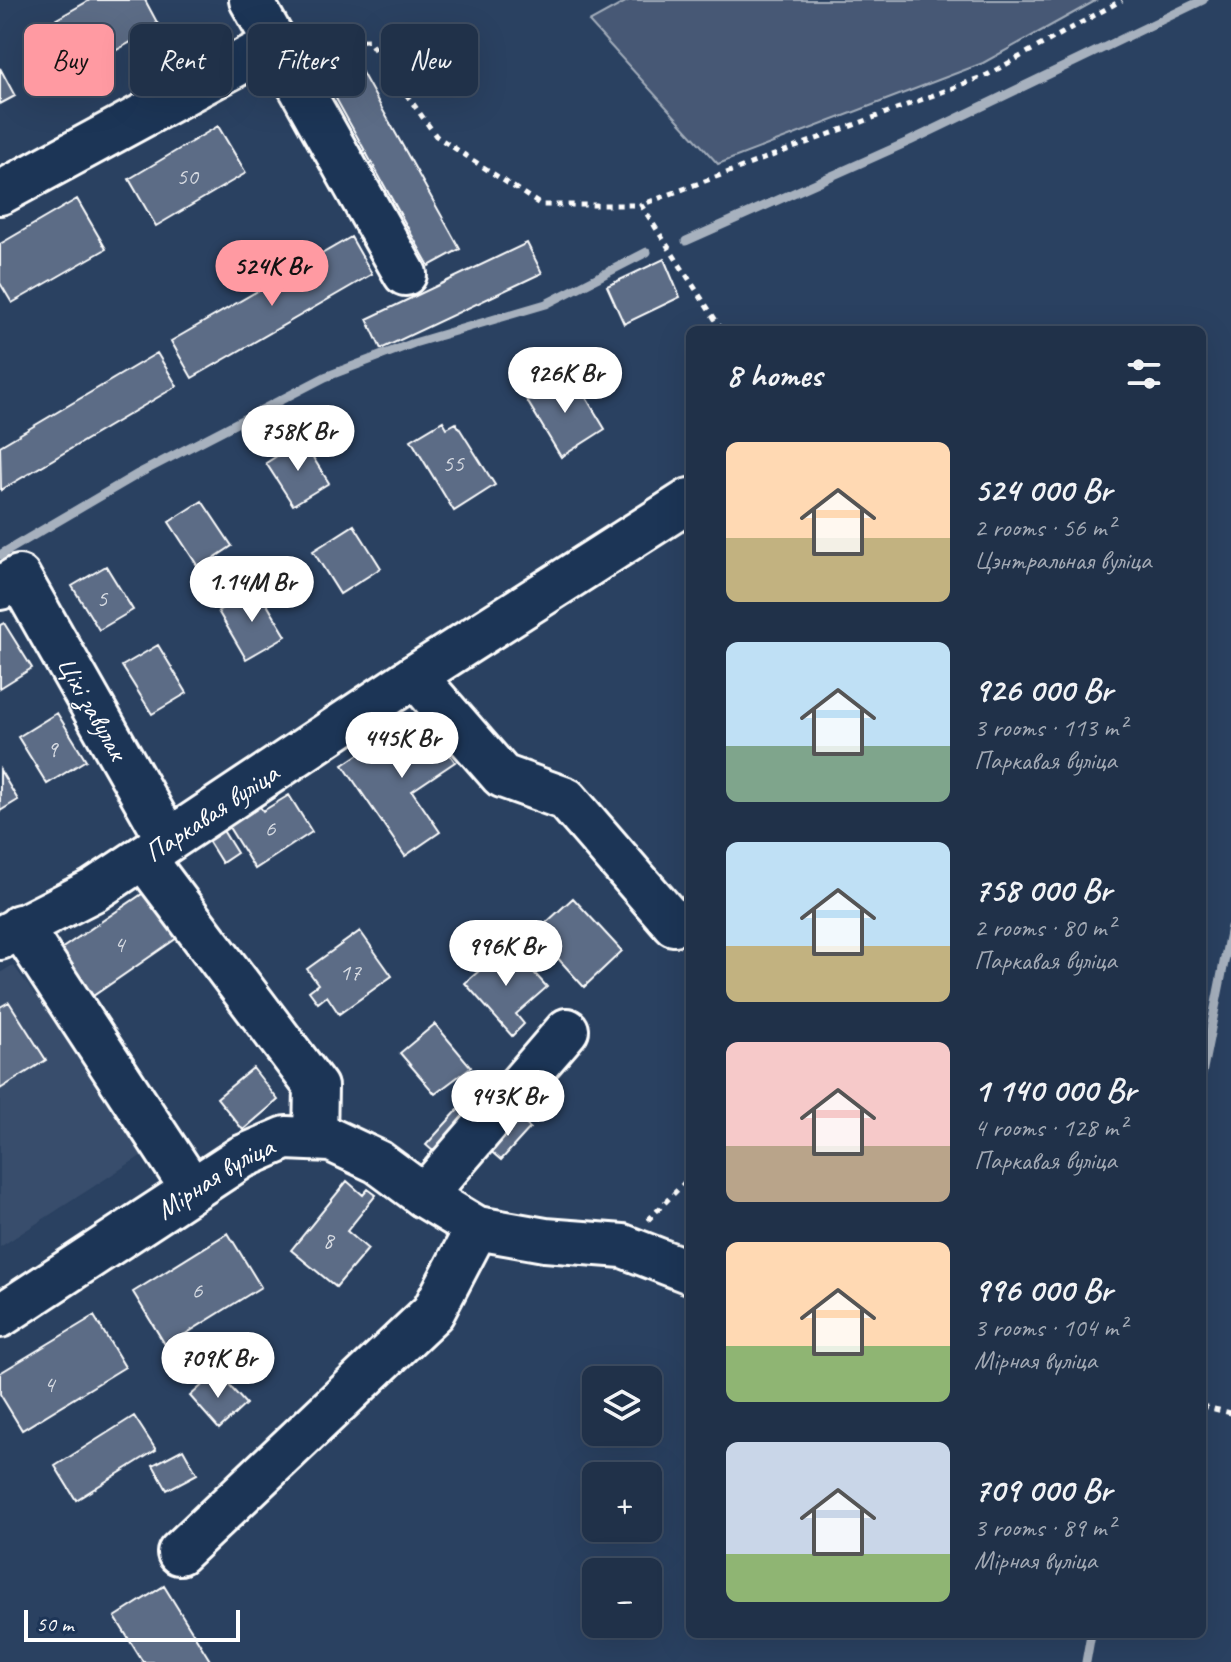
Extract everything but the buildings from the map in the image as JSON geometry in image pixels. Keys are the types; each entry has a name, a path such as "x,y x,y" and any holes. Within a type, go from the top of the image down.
{"street":[{"path":"251,0 263,24"},
{"path":"0,193 248,59"},
{"path":"302,96 405,274"},
{"name":"Паркавая вуліца","path":"10,932 94,890 415,676 686,503"},
{"name":"Ціхі завулак","path":"9,582 157,847"},
{"path":"415,676 502,776 566,799 674,924"},
{"path":"157,847 156,874 316,1087 315,1136 352,1147 477,1228 545,1240 623,1246 686,1270"},
{"path":"10,932 192,1189"},
{"path":"424,1196 567,1030"},
{"name":"Мірная вуліца","path":"0,1316 242,1157 286,1138 315,1136"},
{"path":"179,1553 433,1312 477,1228"}],"path":[{"path":"365,40 368,40 436,136 541,205 641,205 987,75 1122,0"},
{"path":"641,205 719,326"},
{"path":"623,1246 686,1181"},
{"path":"1206,1407 1231,1413"}],"shaded area":[{"path":"629,0 1097,0 983,63 718,164 589,22"},
{"path":"13,965 150,1150 0,1247 0,973"}],"waterway":[{"path":"686,241 910,141 1203,0"},
{"path":"0,555 138,474 325,377 414,343 546,304 647,252"},
{"path":"1206,1054 1231,927"},
{"path":"1086,1662 1090,1638"}]}
